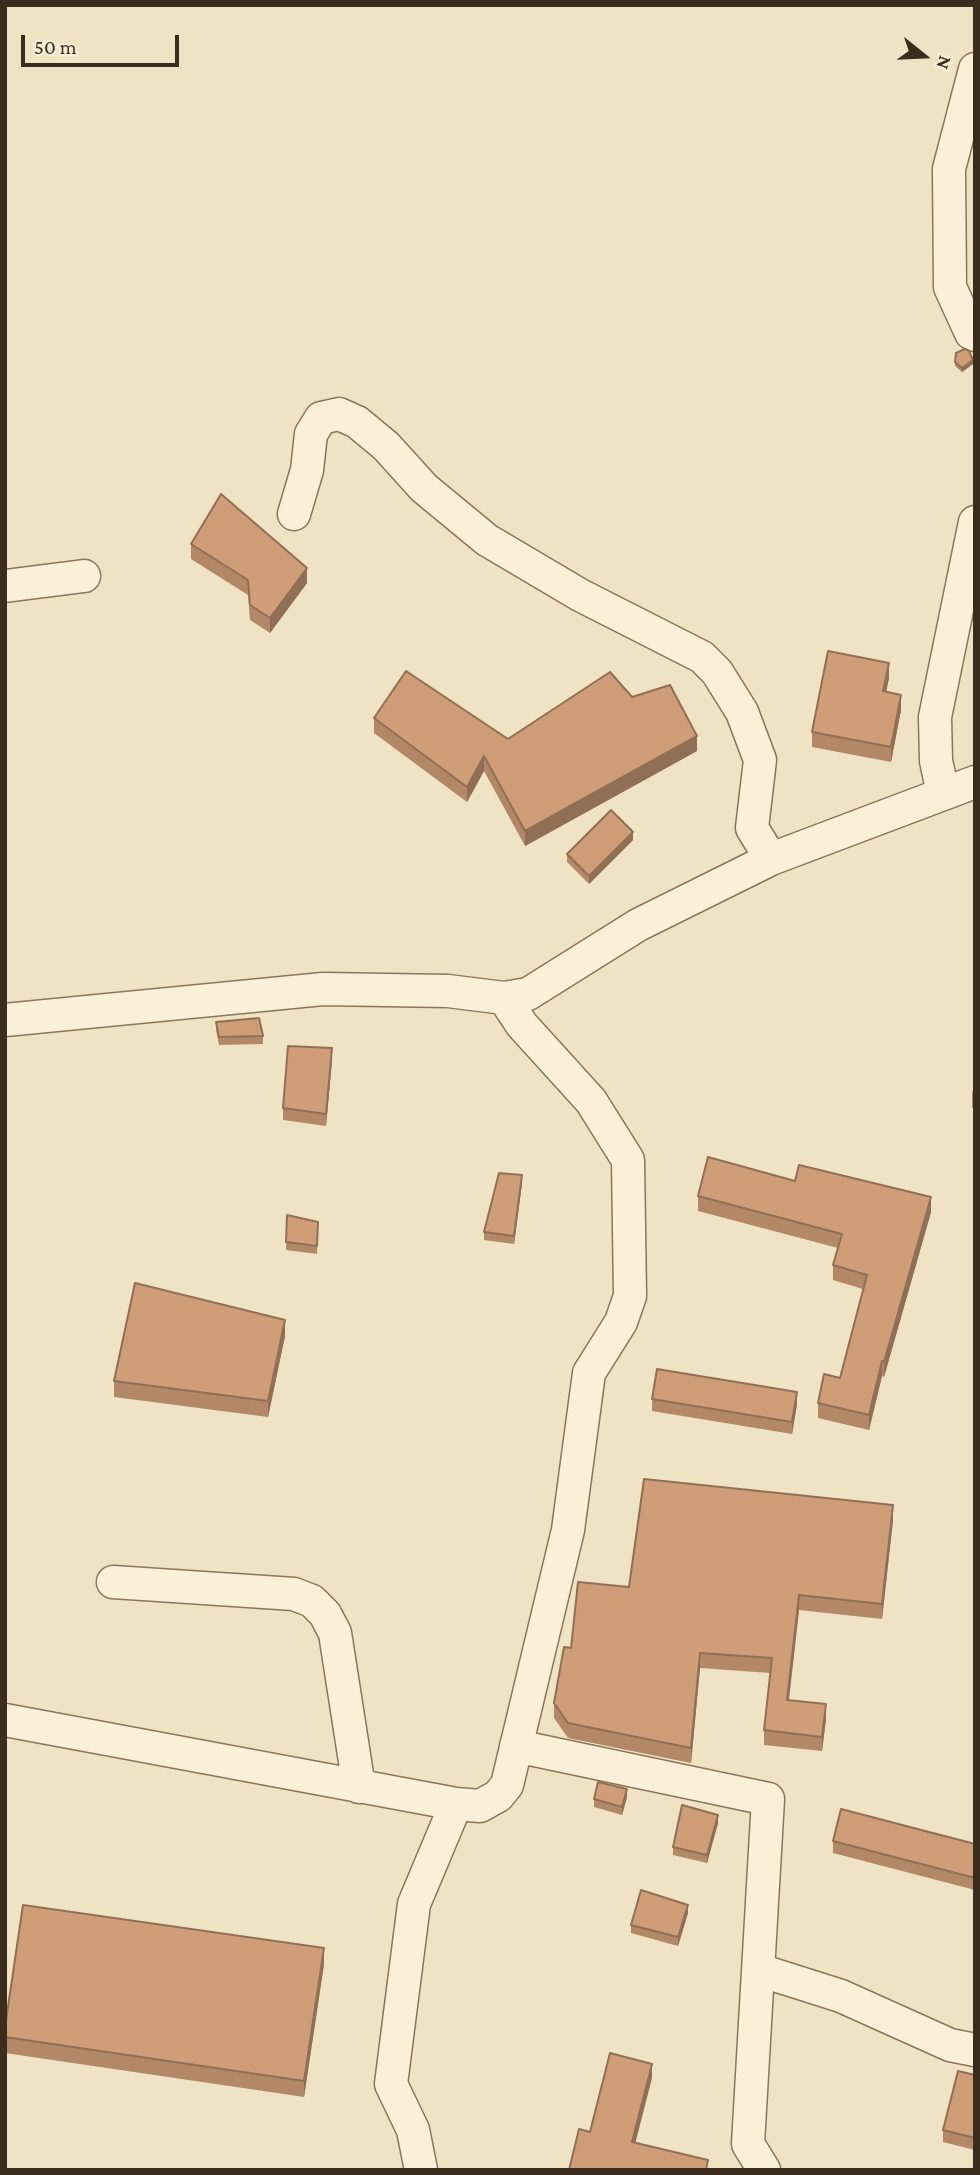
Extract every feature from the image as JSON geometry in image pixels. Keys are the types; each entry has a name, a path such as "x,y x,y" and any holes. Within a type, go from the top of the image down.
{"street":[{"path":"975,69 949,169 950,287 971,333 975,335"},
{"path":"294,514 307,470 311,435 321,418 338,414 357,422 376,438 424,488 487,540 580,595 702,657 718,672 742,712 760,760 752,828 771,859"},
{"path":"943,793 936,761 935,717 975,522"},
{"path":"5,586 84,576"},
{"path":"5,1020 323,989 448,991 505,998 528,994 638,925 771,859 975,782"},
{"path":"5,1720 456,1804 480,1806 498,1796 507,1785 568,1530 589,1373 621,1322 631,1296 628,1160 591,1101 522,1025 505,998"},
{"path":"113,1582 294,1594 312,1601 326,1614 335,1633 359,1787"},
{"path":"516,1746 768,1799 748,2144 764,2170"},
{"path":"421,2170 412,2130 391,2084 414,1904 456,1804"},
{"path":"759,1970 841,1996 950,2045 975,2050"}],"building":[{"path":"965,349 973,360 962,368 955,362 956,353"},
{"path":"221,494 307,568 270,618 250,605 248,580 191,544"},
{"path":"828,651 889,663 883,691 901,695 891,747 812,732"},
{"path":"406,671 508,739 610,672 632,697 670,685 697,736 525,831 484,756 467,787 374,718"},
{"path":"611,810 633,832 589,876 567,854"},
{"path":"259,1018 263,1036 219,1037 216,1022"},
{"path":"288,1046 332,1048 326,1114 283,1108"},
{"path":"708,1157 795,1181 799,1165 931,1197 884,1362 882,1361 869,1415 818,1403 824,1374 840,1378 867,1275 833,1265 842,1234 698,1196"},
{"path":"499,1173 522,1175 514,1236 484,1232"},
{"path":"287,1215 318,1222 317,1246 286,1242"},
{"path":"135,1283 285,1320 268,1401 114,1381"},
{"path":"657,1369 797,1392 792,1422 652,1399"},
{"path":"644,1479 893,1505 882,1604 799,1595 787,1700 826,1704 822,1737 764,1730 772,1658 700,1653 691,1748 568,1723 554,1703 564,1647 571,1648 578,1582 629,1587"},
{"path":"598,1782 627,1789 622,1807 594,1799"},
{"path":"682,1805 718,1815 707,1855 673,1847"},
{"path":"841,1809 975,1844 975,1878 833,1841"},
{"path":"641,1890 688,1905 678,1937 631,1925"},
{"path":"23,1905 324,1948 304,2081 5,2037"},
{"path":"610,2053 652,2064 632,2142 708,2160 706,2170 569,2170 579,2129 590,2132"},
{"path":"958,2071 975,2075 975,2138 943,2130"}]}
